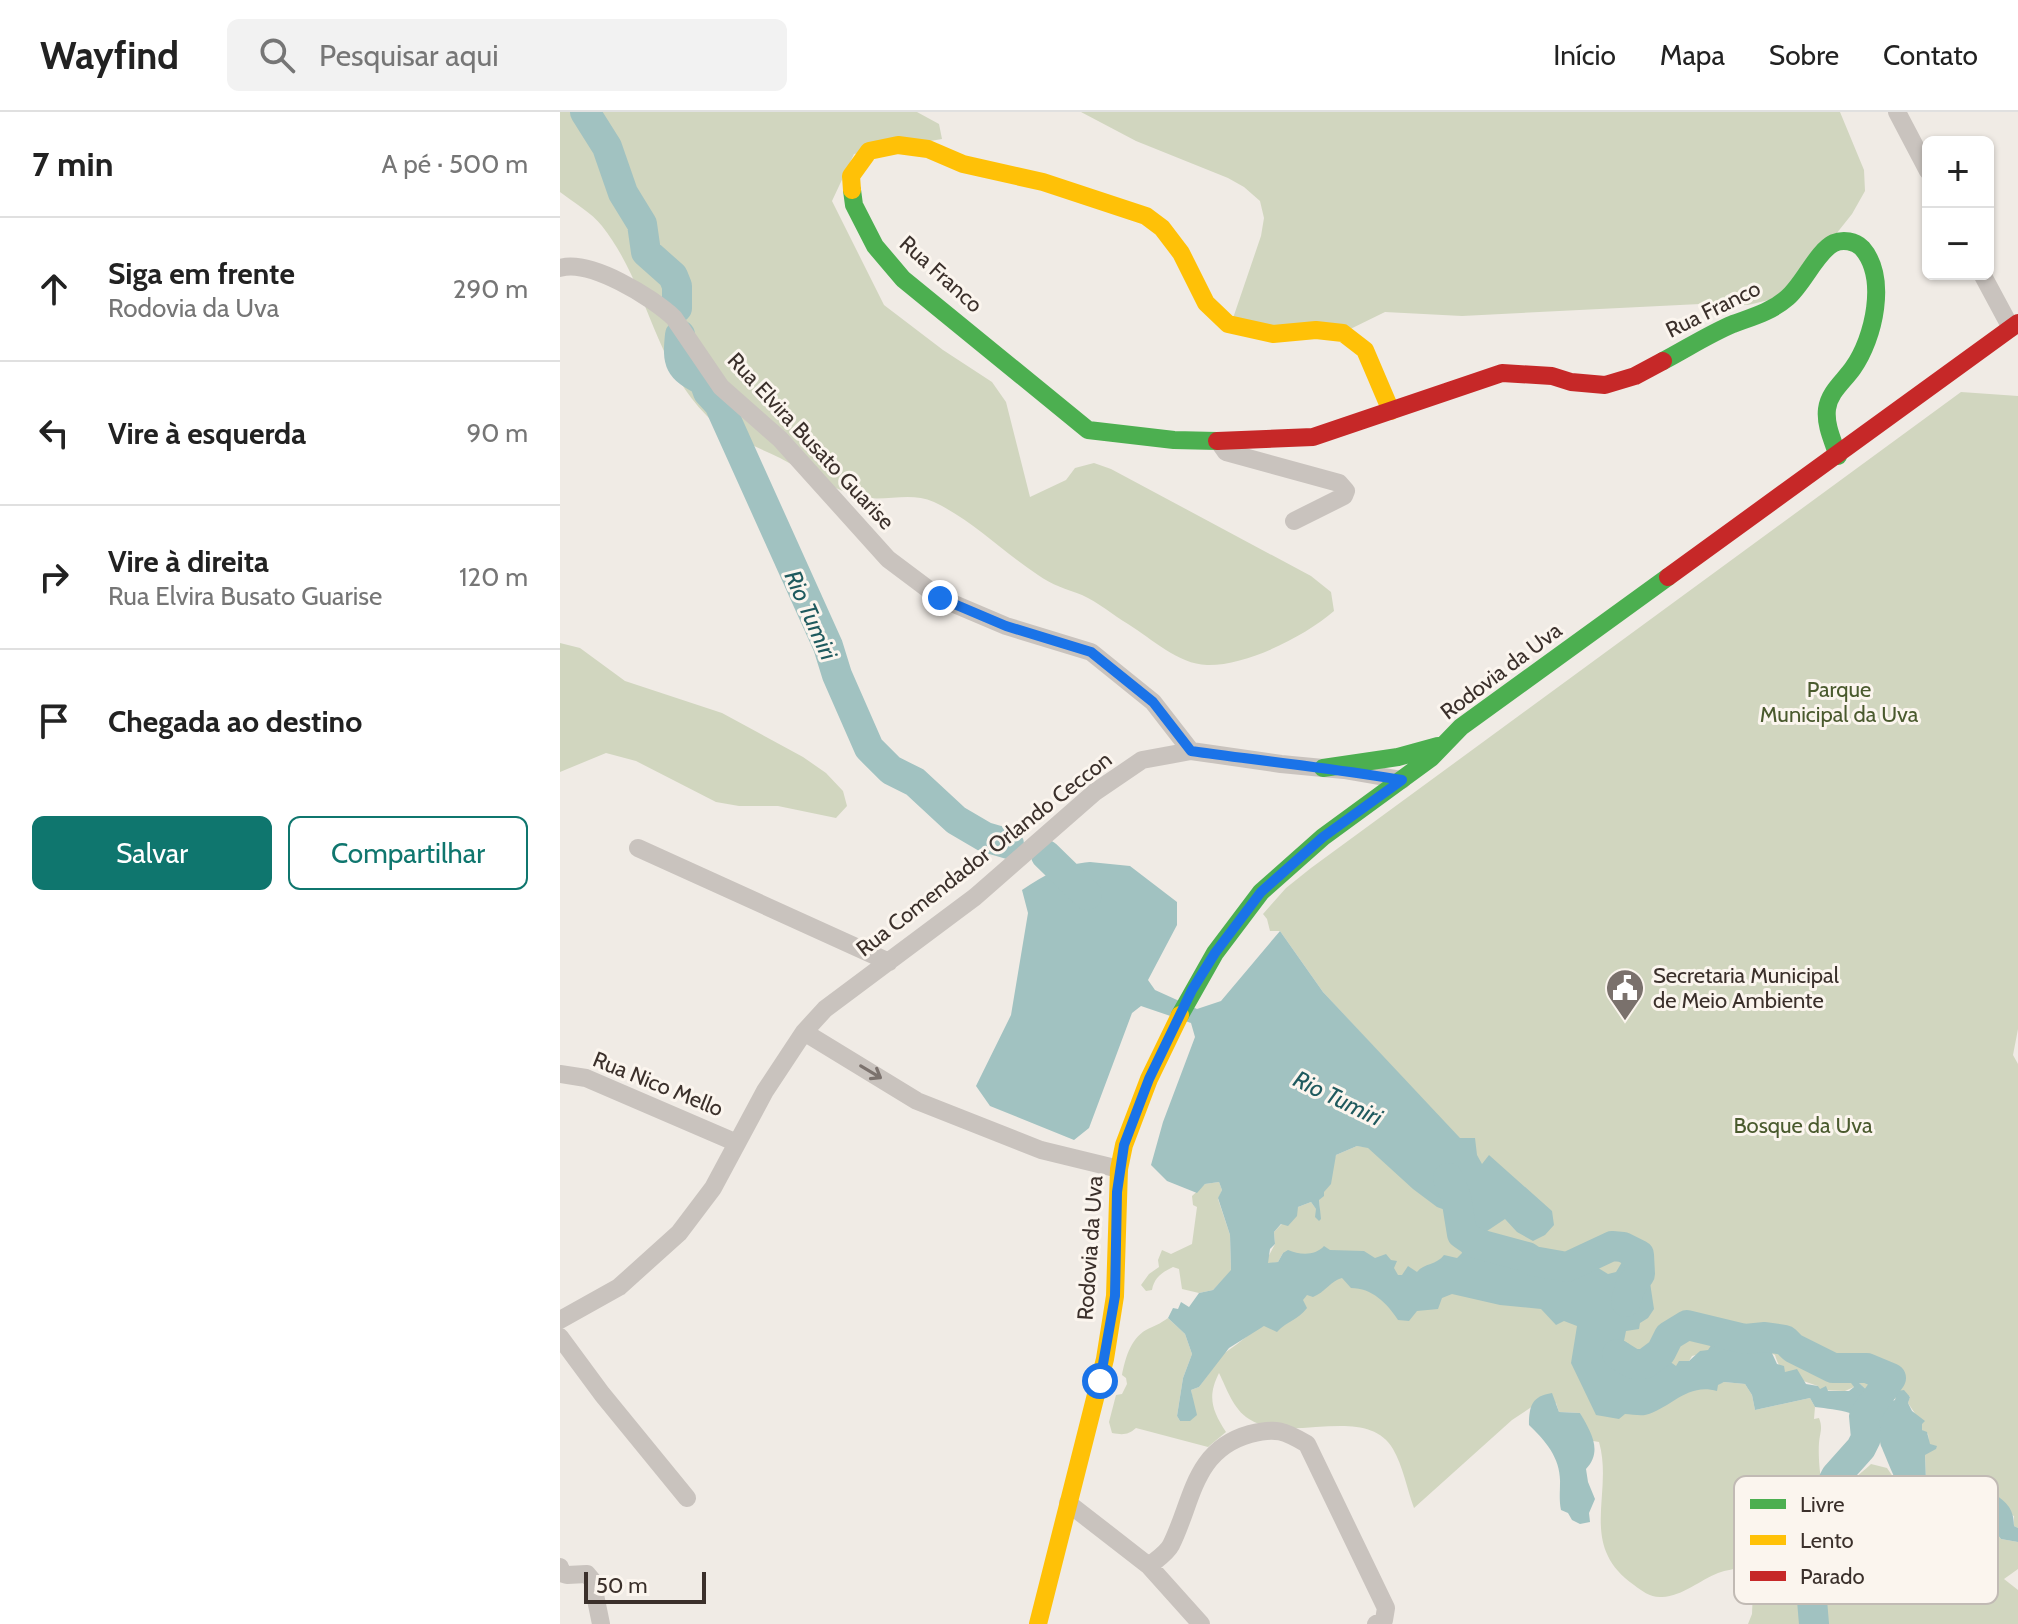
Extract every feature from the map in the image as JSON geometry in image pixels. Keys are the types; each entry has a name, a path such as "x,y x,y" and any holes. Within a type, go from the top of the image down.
{"street":[{"path":"1897,112 1922,160"},
{"name":"Rua Franco","path":"1391,411 1365,350 1343,333 1316,330 1273,334 1228,324 1206,303 1181,253 1162,228 1146,216 1043,182 963,164 928,149 898,145 869,151 851,176 854,205 875,246 903,279 1088,430 1129,436 1219,442 1313,437 1391,411 1502,373 1552,376 1571,382 1605,385 1635,376 1731,325 1763,314 1788,298 1831,244 1843,240 1858,244 1872,264 1875,285 1868,338 1856,365 1827,405 1827,425 1838,456"},
{"name":"Rua Elvira Busato Guarise","path":"560,268 569,265 596,270 664,308 721,387 780,439 888,559 940,598 1018,631 1091,652 1153,702 1191,751"},
{"path":"1986,280 2014,325"},
{"name":"Rodovia da Uva","path":"1038,1624 1105,1359 1116,1276 1119,1169 1124,1145 1173,1029 1215,953 1261,892 1323,837 1431,758 1461,727 1838,456 1921,390 2014,325"},
{"path":"1219,442 1226,452 1339,483 1346,491 1344,496 1294,521"},
{"path":"1323,768 1398,757 1445,744"},
{"name":"Rua Comendador Orlando Ceccon","path":"560,1320 619,1287 679,1233 713,1188 765,1091 804,1032 825,1009 975,897 1095,792 1142,760 1191,751 1402,780"},
{"path":"638,848 889,962"},
{"path":"804,1032 917,1101 1041,1150 1119,1169"},
{"name":"Rua Nico Mello","path":"560,1074 586,1078 737,1143"},
{"path":"560,1337 687,1498"},
{"path":"1149,1566 1170,1548 1192,1488 1206,1462 1235,1438 1267,1430 1287,1432 1307,1444 1386,1608 1384,1620 1376,1624"},
{"path":"1068,1503 1149,1566 1201,1624"},
{"path":"560,1567 561,1573 587,1574 592,1580 601,1624"}],"green space":[{"path":"560,112 917,112 939,124 942,139 854,154 832,201 884,305 992,382 1006,402 1030,497 1066,480 1075,468 1094,463 1111,469 1311,576 1331,592 1334,611 1308,630 1257,655 1223,664 1196,664 1166,650 1088,598 1043,578 934,502 916,497 871,498 851,494 723,429 689,395 675,372 618,249 588,212 560,192"},
{"path":"1081,112 1840,112 1864,170 1865,191 1852,214 1797,283 1777,298 1748,305 1700,304 1462,316 1385,312 1336,336 1230,327 1261,236 1264,218 1260,201 1228,178 1136,141"},
{"path":"1961,392 2018,396 2018,1029 2013,1055 2018,1064 2018,1528 2014,1526 2014,1516 1998,1509 1998,1476 1926,1476 1925,1454 1930,1451 1928,1434 1922,1430 1922,1424 1908,1403 1910,1396 1883,1404 1871,1399 1871,1394 1857,1381 1852,1383 1854,1387 1845,1391 1819,1390 1818,1386 1786,1373 1775,1355 1739,1338 1737,1344 1692,1356 1689,1361 1705,1387 1724,1382 1745,1384 1752,1395 1755,1410 1810,1398 1815,1407 1814,1419 1819,1418 1821,1425 1821,1476 1734,1476 1734,1569 1718,1573 1670,1596 1647,1594 1617,1570 1602,1536 1603,1481 1599,1442 1593,1441 1580,1413 1559,1412 1556,1403 1536,1404 1512,1420 1414,1508 1393,1449 1381,1436 1346,1426 1266,1426 1249,1419 1239,1410 1219,1373 1212,1396 1217,1417 1226,1432 1208,1447 1136,1428 1125,1434 1112,1433 1109,1422 1116,1395 1122,1394 1127,1384 1122,1375 1127,1357 1132,1344 1146,1330 1168,1318 1185,1334 1192,1354 1183,1378 1177,1416 1180,1421 1193,1401 1191,1390 1199,1387 1215,1365 1212,1359 1261,1327 1293,1320 1283,1253 1278,1262 1268,1264 1267,1259 1275,1244 1274,1232 1298,1207 1311,1202 1320,1214 1319,1199 1336,1155 1357,1146 1368,1147 1409,1085 1323,992 1280,931 1270,931 1263,914 1286,888"},
{"path":"560,643 580,648 625,681 722,713 803,757 826,773 843,791 847,806 836,818 778,806 739,806 716,802 636,761 606,753 560,772"},
{"path":"1219,1182 1222,1190 1218,1199 1230,1235 1231,1271 1213,1290 1199,1293 1182,1289 1179,1269 1173,1267 1159,1276 1152,1290 1146,1291 1141,1285 1159,1267 1162,1250 1171,1254 1192,1244 1197,1207 1193,1205 1192,1196 1205,1184"},
{"path":"1871,1464 1887,1468 1893,1476 1857,1476"},
{"path":"1998,1536 2018,1542 2018,1569 2004,1579 2018,1590 2018,1624 1748,1624 1752,1604 1998,1604"}],"water":[{"path":"1090,862 1130,866 1177,902 1177,925 1148,980 1155,990 1197,1009 1221,1001 1280,931 1323,992 1460,1138 1475,1138 1477,1155 1482,1164 1489,1155 1552,1211 1554,1225 1545,1235 1533,1241 1517,1232 1505,1219 1482,1238 1471,1236 1467,1218 1437,1207 1368,1148 1357,1146 1336,1155 1331,1184 1319,1200 1321,1219 1319,1221 1315,1217 1316,1209 1311,1202 1298,1207 1297,1216 1288,1226 1281,1224 1274,1232 1275,1244 1270,1249 1268,1263 1278,1262 1288,1250 1307,1254 1324,1246 1330,1250 1364,1251 1375,1258 1386,1254 1397,1261 1394,1268 1398,1275 1402,1275 1408,1266 1417,1272 1444,1255 1457,1258 1462,1253 1461,1247 1470,1244 1553,1275 1561,1274 1579,1258 1594,1254 1595,1266 1608,1274 1616,1272 1622,1262 1640,1265 1649,1276 1654,1309 1640,1323 1639,1329 1626,1331 1624,1341 1629,1344 1627,1350 1638,1358 1651,1354 1665,1358 1676,1366 1679,1361 1689,1361 1700,1351 1708,1350 1721,1339 1727,1346 1736,1344 1739,1337 1746,1335 1759,1346 1760,1341 1766,1340 1777,1364 1784,1366 1785,1372 1797,1369 1806,1384 1820,1389 1826,1386 1828,1391 1849,1391 1854,1387 1851,1383 1857,1381 1871,1394 1871,1399 1883,1404 1895,1400 1897,1391 1904,1390 1910,1397 1908,1403 1912,1411 1925,1421 1922,1430 1927,1432 1930,1444 1937,1446 1925,1455 1926,1476 1894,1476 1881,1446 1880,1430 1866,1419 1815,1407 1810,1398 1755,1410 1752,1395 1745,1384 1724,1382 1718,1385 1717,1391 1697,1390 1645,1415 1625,1414 1619,1419 1596,1415 1571,1363 1577,1326 1564,1321 1556,1325 1541,1309 1500,1305 1452,1294 1442,1298 1438,1309 1417,1311 1409,1321 1398,1320 1378,1298 1351,1288 1342,1278 1313,1297 1307,1295 1303,1300 1307,1308 1277,1332 1264,1326 1229,1348 1199,1387 1191,1390 1197,1415 1190,1421 1180,1421 1177,1416 1183,1378 1192,1354 1185,1334 1168,1318 1173,1308 1178,1309 1181,1302 1189,1307 1199,1293 1213,1290 1231,1270 1230,1235 1218,1198 1222,1190 1219,1182 1205,1184 1197,1193 1167,1181 1151,1165 1163,1122 1195,1037 1191,1023 1141,1006 1132,1013 1089,1128 1074,1140 990,1106 976,1086 1011,1015 1028,913 1022,890 1071,865"},
{"path":"1552,1393 1559,1412 1580,1413 1594,1441 1594,1455 1586,1469 1595,1499 1589,1513 1590,1522 1580,1524 1561,1510 1560,1474 1555,1458 1529,1425 1533,1403"},
{"path":"1998,1497 2010,1509 2014,1526 2018,1528 2018,1542 1998,1536"}],"waterway":[{"name":"Rio Tumiri","path":"585,112 607,147 623,193 642,224 646,252 673,276 677,286 677,308"},
{"name":"Rio Tumiri","path":"680,335 682,364 704,381 708,392 719,404 828,646 837,675 869,748 891,770 915,782 956,820 985,837 1009,844"},
{"name":"Rio Tumiri","path":"1046,855 1087,895"},
{"name":"Rio Tumiri","path":"1448,1178 1456,1197 1462,1234 1475,1243 1533,1261 1567,1267 1612,1246 1623,1247 1639,1255 1640,1274 1630,1287 1626,1302"},
{"name":"Rio Tumiri","path":"1617,1354 1633,1364 1645,1364 1661,1352 1669,1336 1687,1325 1745,1339 1765,1337 1785,1340 1793,1348 1833,1368 1867,1368 1891,1378 1864,1416 1866,1438 1861,1448 1836,1476"},
{"name":"Rio Tumiri","path":"1812,1604 1814,1624"}],"traffic: fast":[{"path":"852,190 854,205 875,246 903,279 1088,430 1174,440 1217,441"},
{"path":"1663,361 1715,332 1781,303 1834,243 1845,241 1856,244 1870,261 1875,275 1875,308 1867,341 1853,368 1828,403 1827,421 1838,456"},
{"path":"1180,1015 1215,953 1261,892 1323,837 1431,758 1461,727 1668,577"},
{"path":"1323,768 1398,757 1438,746"}],"traffic: slow":[{"path":"852,190 851,176 869,151 898,145 928,149 963,164 1043,182 1146,216 1162,228 1181,253 1206,303 1228,324 1273,334 1316,330 1343,333 1365,350 1391,411"},
{"path":"1038,1624 1105,1359 1115,1296 1119,1169 1124,1145 1149,1079 1180,1015"}],"traffic: jam":[{"path":"1668,577 2018,323"},
{"path":"1217,441 1313,437 1502,373 1552,376 1571,382 1605,385 1635,376 1663,361"}],"place":[{"name":"Secretaria Municipal de Meio Ambiente","path":"1625,1022"}],"route":[{"path":"940,598 1006,626 1091,652 1153,702 1191,751 1402,780 1323,837 1261,892 1215,953 1192,990 1149,1079 1124,1145 1117,1192 1115,1296 1100,1381"}],"park label":[{"name":"Parque Municipal da Uva","path":"1839,702"},
{"name":"Bosque da Uva","path":"1803,1125"}]}
